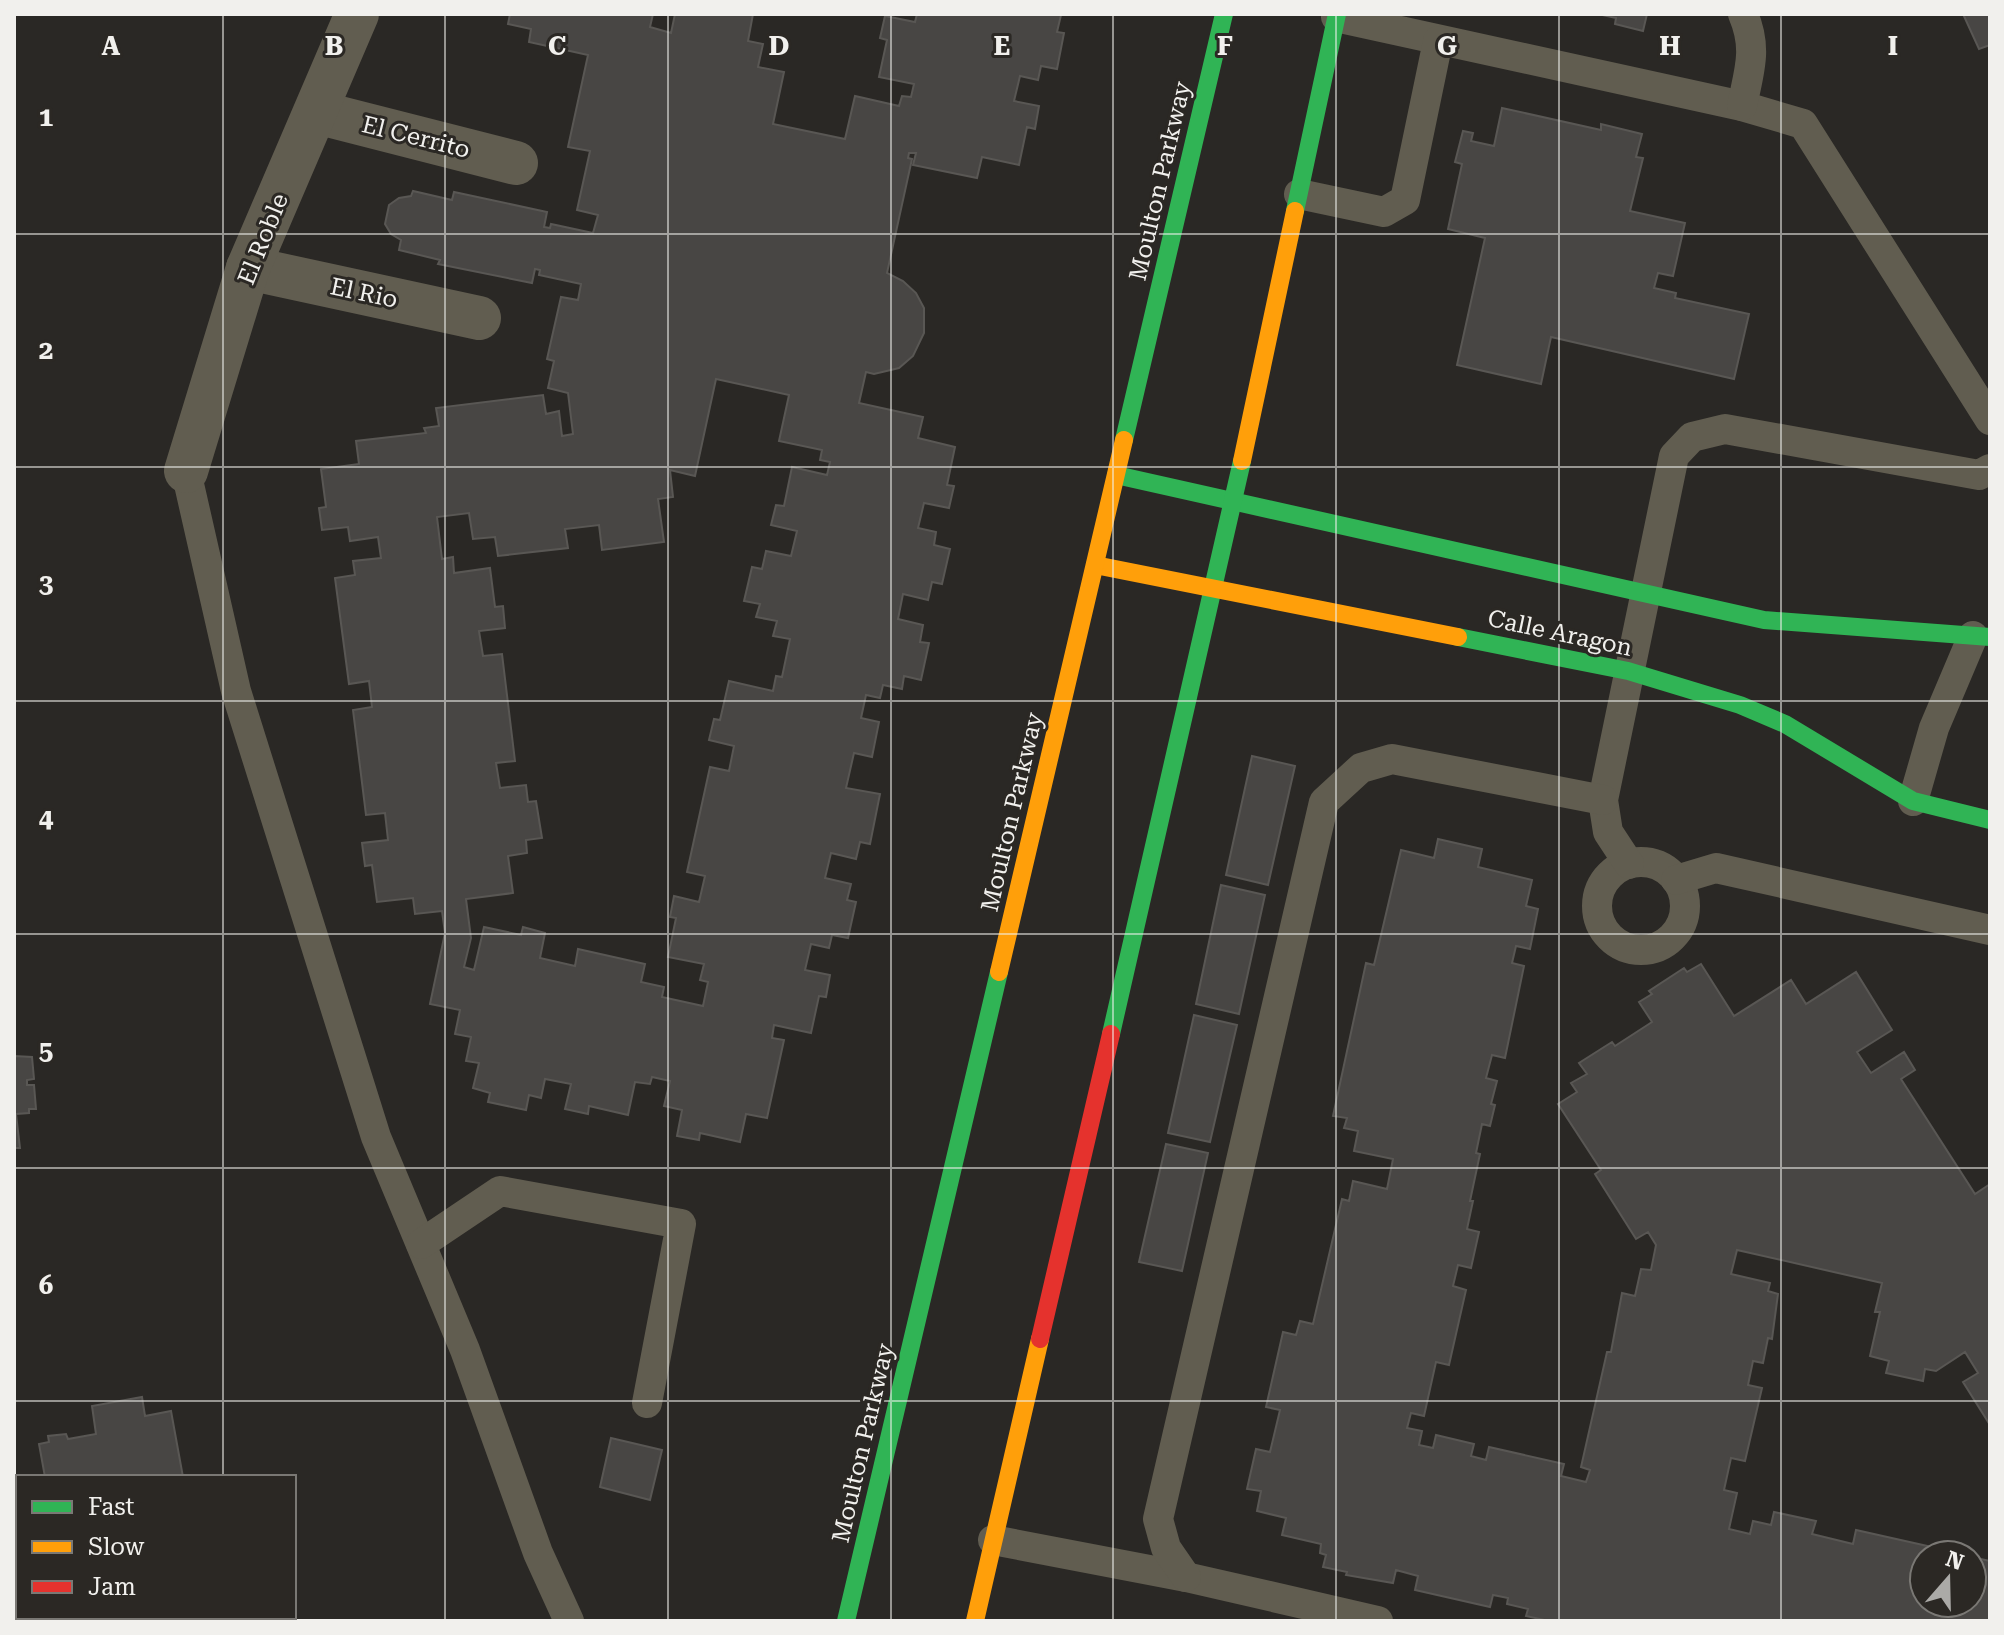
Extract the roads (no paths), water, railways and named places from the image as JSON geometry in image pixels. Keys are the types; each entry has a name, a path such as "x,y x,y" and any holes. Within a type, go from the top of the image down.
{"main road":[{"name":"Moulton Parkway","path":"846,1621 1224,14"},
{"path":"975,1621 1233,503 1336,16"},
{"path":"1116,475 1764,620 1982,637"},
{"name":"Calle Aragon","path":"1095,565 1628,671 1740,705 1785,724 1913,801 1990,820"}],"street":[{"name":"El Roble","path":"186,471 248,268 357,14"},
{"name":"El Cerrito","path":"316,112 516,163"},
{"name":"El Rio","path":"248,268 479,318"}],"lane":[{"path":"1742,106 1753,51 1752,34 1743,14"},
{"path":"1336,16 1742,106 1803,124 1990,420"},
{"path":"1299,194 1384,212 1405,200 1438,41"},
{"path":"1629,864 1608,832 1603,800 1674,456 1692,437 1725,429 1979,475 1990,469"},
{"path":"186,471 236,691 376,1137 465,1350 538,1553 569,1621"},
{"path":"1913,801 1934,728 1982,637"},
{"path":"1186,1577 1166,1548 1158,1519 1324,802 1361,768 1392,759 1603,800"},
{"path":"1647,863 1663,868 1676,880 1683,895 1684,913 1679,929 1667,941 1652,948 1635,950 1618,944 1606,933 1598,917 1597,900 1602,884 1614,871 1629,864 1647,863"},
{"path":"1676,880 1716,868 1990,930"},
{"path":"421,1244 500,1191 681,1224 647,1403"},
{"path":"993,1540 1186,1577 1378,1621"}]}
